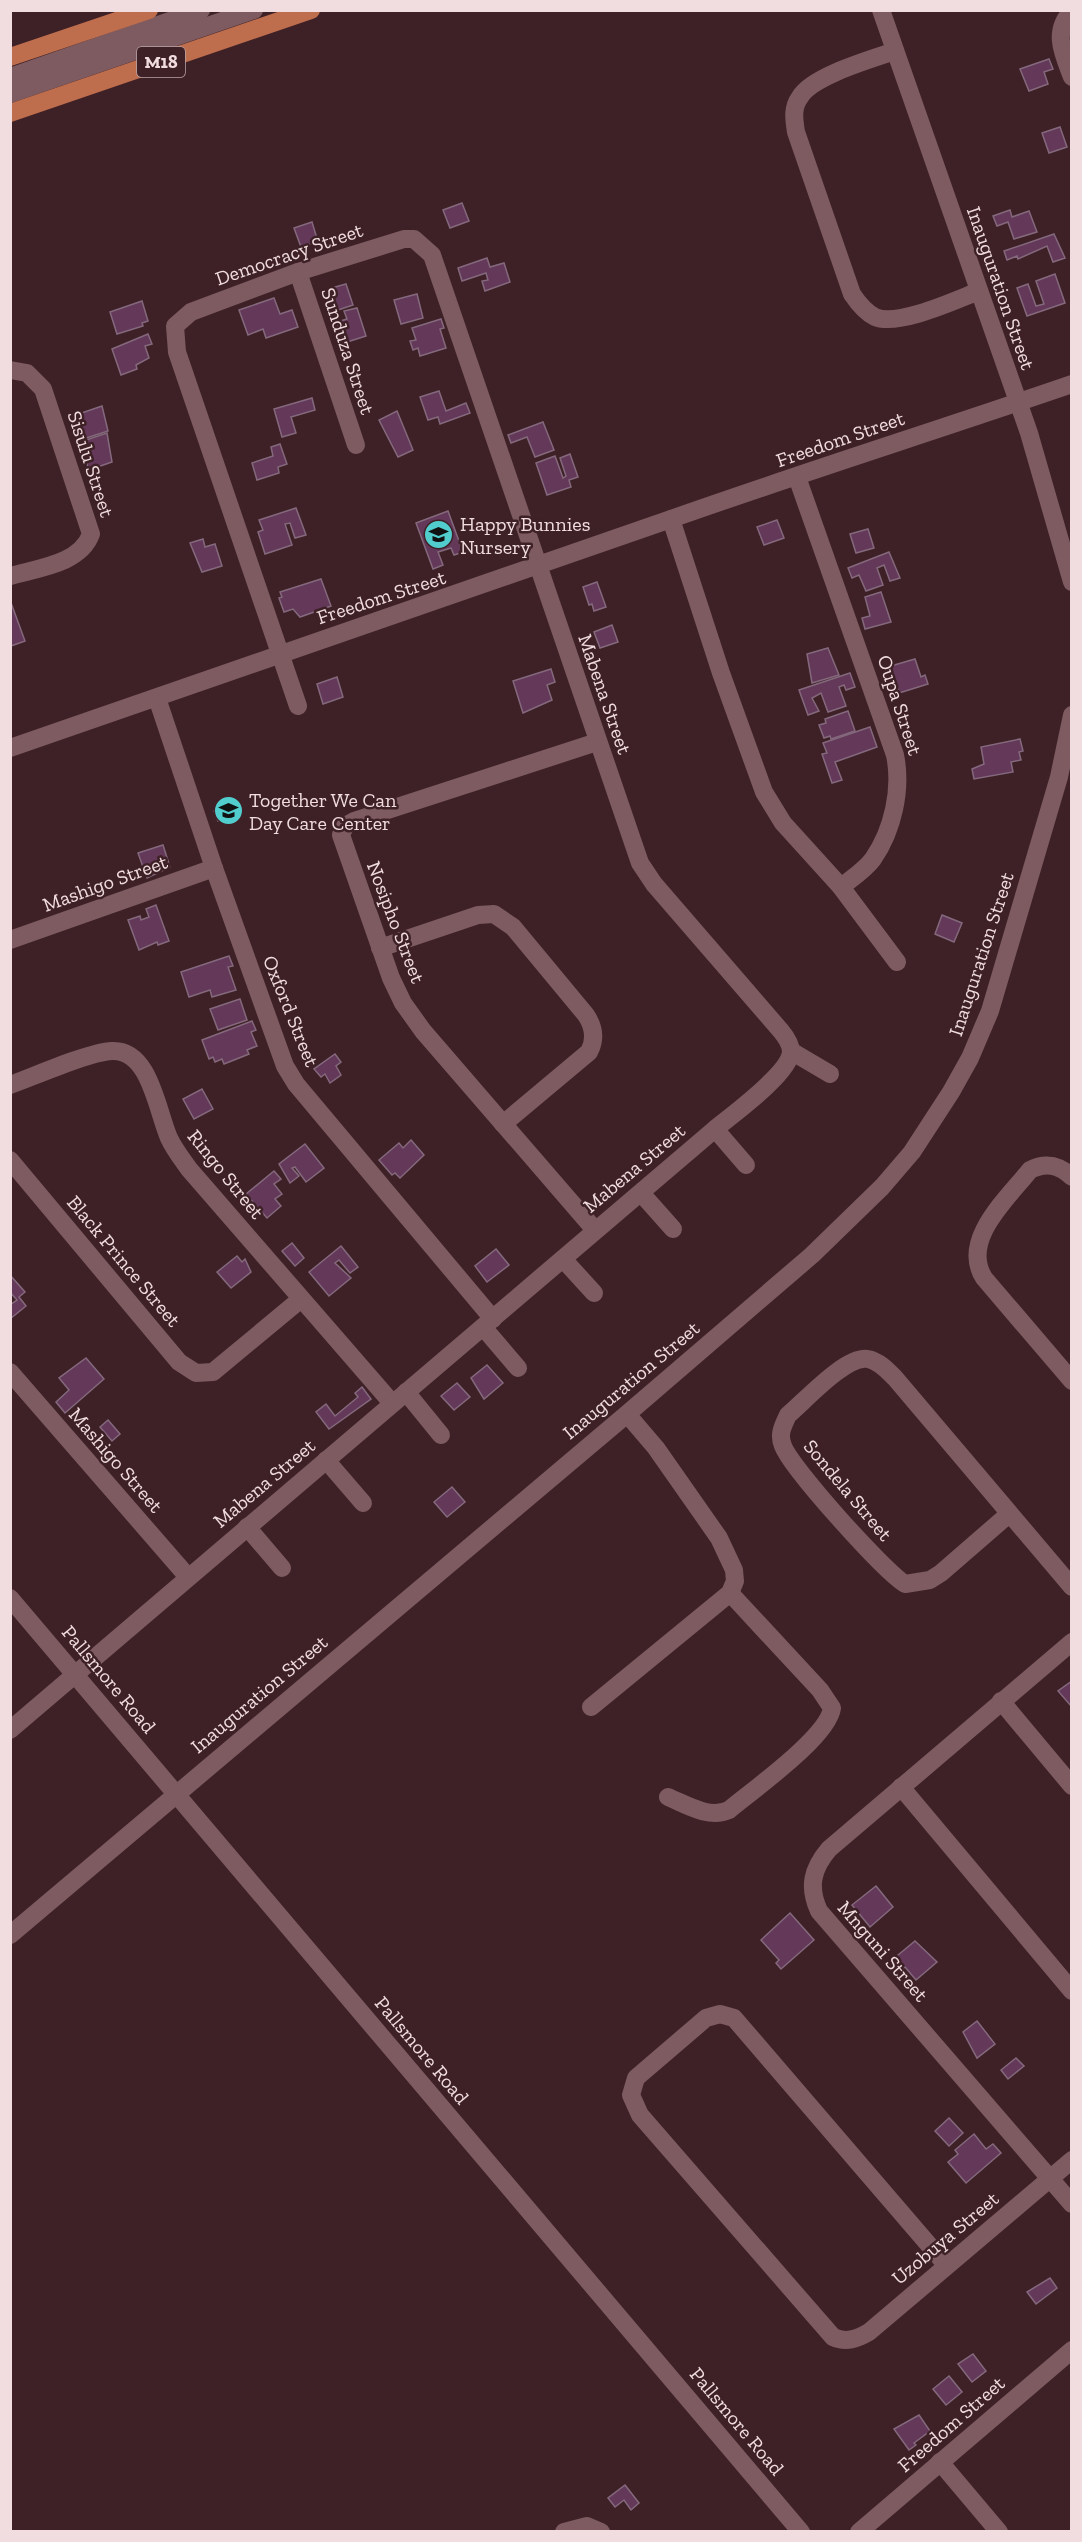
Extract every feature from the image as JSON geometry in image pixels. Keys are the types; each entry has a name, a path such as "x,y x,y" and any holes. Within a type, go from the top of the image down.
{"main road":[{"path":"10,57 149,10"},
{"name":"M18","path":"10,113 311,10"}],"street":[{"path":"10,77 201,10"},
{"path":"10,94 254,10"},
{"name":"Inauguration Street","path":"881,10 1018,402 1055,520 1071,582"},
{"path":"1071,11 1059,30 1071,77"},
{"path":"895,51 807,87 796,102 793,114 796,132 852,294 862,308 875,317 888,320 940,306 979,291"},
{"name":"Democracy Street","path":"298,706 177,352 174,337 175,326 191,312 298,272 404,239 420,242 432,255 538,567"},
{"name":"Sunduza Street","path":"298,272 356,445"},
{"name":"Sisulu Street","path":"10,370 27,373 43,389 91,534 87,544 71,557 10,576"},
{"name":"Freedom Street","path":"10,748 538,567 671,519 1071,384"},
{"name":"Oupa Street","path":"797,477 895,755 899,775 897,793 883,841 872,861 841,887"},
{"path":"671,519 764,792 783,823 841,887 897,962"},
{"name":"Mabena Street","path":"10,1730 715,1130 785,1066 791,1051 782,1031 646,873 636,854 538,567"},
{"name":"Oxford Street","path":"157,698 276,1045 291,1076 488,1323 518,1368"},
{"name":"Inauguration Street","path":"10,1935 627,1414 803,1262 854,1215 912,1152 940,1111 970,1058 990,1011 1059,777 1071,715"},
{"name":"Nosipho Street","path":"595,1230 410,1013 391,978 341,835 345,826 359,819 597,742"},
{"name":"Mashigo Street","path":"10,940 214,868"},
{"path":"380,948 478,915 494,914 513,927 586,1015 593,1030 594,1039 589,1052 503,1124"},
{"path":"791,1051 830,1074"},
{"name":"Ringo Street","path":"10,1085 105,1052 124,1052 133,1056 143,1071 176,1151 392,1403"},
{"path":"715,1130 746,1165"},
{"name":"Black Prince Street","path":"10,1160 179,1362 196,1372 213,1372 301,1299"},
{"path":"1071,1177 1052,1165 1038,1166 1030,1170 990,1220 978,1246 976,1263 984,1278 1071,1381"},
{"path":"641,1193 673,1230"},
{"path":"563,1259 594,1293"},
{"name":"Sondela Street","path":"1009,1514 941,1573 930,1580 905,1584 874,1557 789,1457 780,1436 783,1426 788,1415 844,1366 861,1358 871,1359 895,1378 1071,1587"},
{"name":"Mashigo Street","path":"10,1372 188,1577"},
{"path":"406,1392 441,1435"},
{"path":"591,1707 730,1593 735,1581 734,1570 719,1538 656,1448 627,1414"},
{"path":"326,1460 363,1503"},
{"path":"247,1527 282,1568"},
{"path":"668,1797 700,1811 720,1814 729,1810 810,1742 831,1715 832,1708 820,1690 730,1593"},
{"name":"Pallsmore Road","path":"11,1599 801,2532"},
{"name":"Mnguni Street","path":"1071,1642 821,1858 812,1879 815,1902 819,1911 1071,2204"},
{"path":"1001,1701 1071,1786"},
{"path":"901,1787 1071,1991"},
{"name":"Uzobuya Street","path":"947,2266 743,2026 727,2014 706,2018 636,2078 631,2086 634,2104 833,2337 842,2341 859,2338 869,2332 947,2266 1049,2178 1071,2160"},
{"name":"Freedom Street","path":"859,2532 1071,2350"},
{"path":"940,2462 999,2532"},
{"path":"564,2532 587,2526 601,2532"}],"building":[{"path":"1049,59 1053,69 1044,72 1048,84 1029,91 1020,69"},
{"path":"1060,127 1067,147 1049,153 1042,133"},
{"path":"462,203 469,221 450,228 443,210"},
{"path":"1010,210 1012,217 1029,211 1037,232 1014,239 1008,222 997,226 993,216"},
{"path":"312,222 318,242 301,247 294,228"},
{"path":"1054,234 1065,258 1053,262 1047,246 1018,259 1017,256 1007,260 1004,251"},
{"path":"487,258 490,267 504,263 510,282 485,291 482,281 488,280 486,273 462,281 458,268"},
{"path":"1055,274 1065,303 1027,316 1017,288 1028,284 1036,306 1044,304 1036,281"},
{"path":"346,284 353,305 335,311 328,289"},
{"path":"417,294 423,318 401,324 394,300"},
{"path":"274,298 280,314 292,310 298,327 266,338 263,329 248,335 239,310"},
{"path":"142,301 148,321 142,323 143,326 117,334 110,312"},
{"path":"357,308 366,336 344,343 337,322 347,319 344,311"},
{"path":"441,319 444,328 440,329 446,348 420,356 418,348 413,350 410,341 416,340 412,328"},
{"path":"148,334 152,344 145,346 149,358 136,365 137,369 121,375 112,349"},
{"path":"439,391 446,411 466,403 470,413 440,424 438,417 428,420 420,397"},
{"path":"312,398 315,410 291,417 296,433 282,437 274,409"},
{"path":"102,406 108,431 83,439 73,416"},
{"path":"397,411 413,450 398,457 379,420"},
{"path":"543,422 554,450 535,457 527,437 511,443 508,435"},
{"path":"107,433 112,462 89,470 83,452 86,451 83,441"},
{"path":"280,444 287,464 278,467 279,473 257,480 252,463 273,456 271,447"},
{"path":"570,454 578,477 569,480 571,487 547,495 536,463 555,456 563,478 566,476 560,458"},
{"path":"296,508 306,535 295,538 290,523 285,524 292,545 265,554 258,532 263,530 259,520"},
{"name":"Happy Bunnies Nursery","path":"448,511 463,552 454,555 451,548 438,552 443,565 433,569 416,523"},
{"path":"777,520 784,538 764,545 757,527"},
{"path":"868,529 874,548 856,553 850,534"},
{"path":"203,539 205,547 215,544 222,566 202,572 190,543"},
{"path":"889,552 900,578 890,581 884,565 877,568 883,585 866,591 859,575 852,578 848,568"},
{"path":"321,579 331,606 300,617 293,609 284,612 279,598 282,597 280,592"},
{"path":"597,582 606,607 594,611 592,604 589,605 583,587"},
{"path":"881,592 891,622 865,629 862,618 870,616 865,597"},
{"path":"10,600 25,641 11,646 10,643"},
{"path":"612,625 618,642 600,648 594,632"},
{"path":"828,648 839,675 812,683 807,654"},
{"path":"915,659 921,677 925,675 928,684 899,693 897,686 892,688 884,668"},
{"path":"551,669 555,682 547,685 552,700 523,713 513,681"},
{"path":"850,673 855,687 846,690 844,685 839,687 846,706 828,712 821,693 812,698 819,711 808,715 799,690"},
{"path":"337,677 343,697 323,704 317,684"},
{"path":"848,711 855,731 831,739 830,736 824,738 819,725 826,723 825,719"},
{"path":"870,727 877,747 835,762 842,780 832,783 822,754 827,753 823,743"},
{"path":"1020,739 1023,751 1019,752 1021,760 1011,762 1013,772 974,779 972,769 984,764 981,747"},
{"name":"Together We Can Day Care Center","path":"238,801 242,811 218,821 214,811"},
{"path":"163,845 170,867 147,878 138,853"},
{"path":"156,905 169,941 158,945 157,942 139,950 128,920 140,916 141,920 149,917 146,909"},
{"path":"942,915 962,923 954,942 935,934"},
{"path":"229,956 233,966 228,967 236,990 212,997 210,990 189,997 181,972"},
{"path":"240,999 247,1020 218,1030 210,1009"},
{"path":"252,1021 256,1030 251,1032 257,1046 247,1050 249,1054 224,1064 222,1059 215,1062 213,1057 209,1059 202,1040"},
{"path":"335,1054 341,1062 336,1066 341,1075 330,1083 325,1074 321,1077 314,1069"},
{"path":"202,1089 213,1109 194,1119 183,1099"},
{"path":"411,1140 424,1155 400,1178 395,1173 392,1175 379,1160 399,1143 403,1148"},
{"path":"305,1144 324,1168 306,1182 295,1167 292,1168 299,1176 290,1183 279,1164"},
{"path":"274,1171 281,1179 274,1184 282,1194 275,1199 281,1206 267,1218 246,1194"},
{"path":"292,1243 304,1258 295,1266 282,1251"},
{"path":"341,1246 358,1267 350,1273 339,1260 335,1263 351,1278 329,1296 309,1272"},
{"path":"496,1249 509,1265 487,1282 475,1266"},
{"path":"237,1256 242,1262 245,1259 251,1272 231,1288 217,1272"},
{"path":"10,1275 25,1292 19,1297 26,1306 10,1319 10,1305 17,1300 10,1292"},
{"path":"86,1358 104,1379 65,1413 56,1402 69,1390 59,1378"},
{"path":"487,1365 503,1383 484,1399 471,1378"},
{"path":"457,1383 470,1397 454,1410 441,1396"},
{"path":"362,1387 371,1399 329,1429 316,1412 326,1404 335,1416 358,1397 355,1393"},
{"path":"108,1420 120,1434 112,1441 100,1427"},
{"path":"452,1487 465,1502 447,1517 434,1502"},
{"path":"1072,1681 1072,1705 1071,1706 1058,1691"},
{"path":"876,1886 893,1907 870,1927 852,1905"},
{"path":"790,1913 814,1940 781,1969 776,1963 779,1960 761,1940"},
{"path":"915,1941 937,1962 916,1980 905,1967 901,1970 892,1960"},
{"path":"977,2021 995,2044 977,2058 963,2032"},
{"path":"1016,2058 1024,2066 1008,2079 1001,2070"},
{"path":"949,2118 963,2133 949,2146 935,2131"},
{"path":"974,2134 986,2149 993,2144 1001,2153 966,2183 948,2162 958,2154 955,2150"},
{"path":"1050,2278 1057,2288 1036,2304 1027,2292"},
{"path":"973,2354 986,2371 972,2382 958,2364"},
{"path":"949,2376 962,2392 946,2405 933,2389"},
{"path":"919,2415 930,2431 914,2443 916,2445 909,2450 894,2429"},
{"path":"625,2485 639,2503 631,2510 624,2500 615,2507 608,2498"}],"place":[{"name":"Happy Bunnies Nursery","path":"439,535"},
{"name":"Together We Can Day Care Center","path":"228,811"}]}
